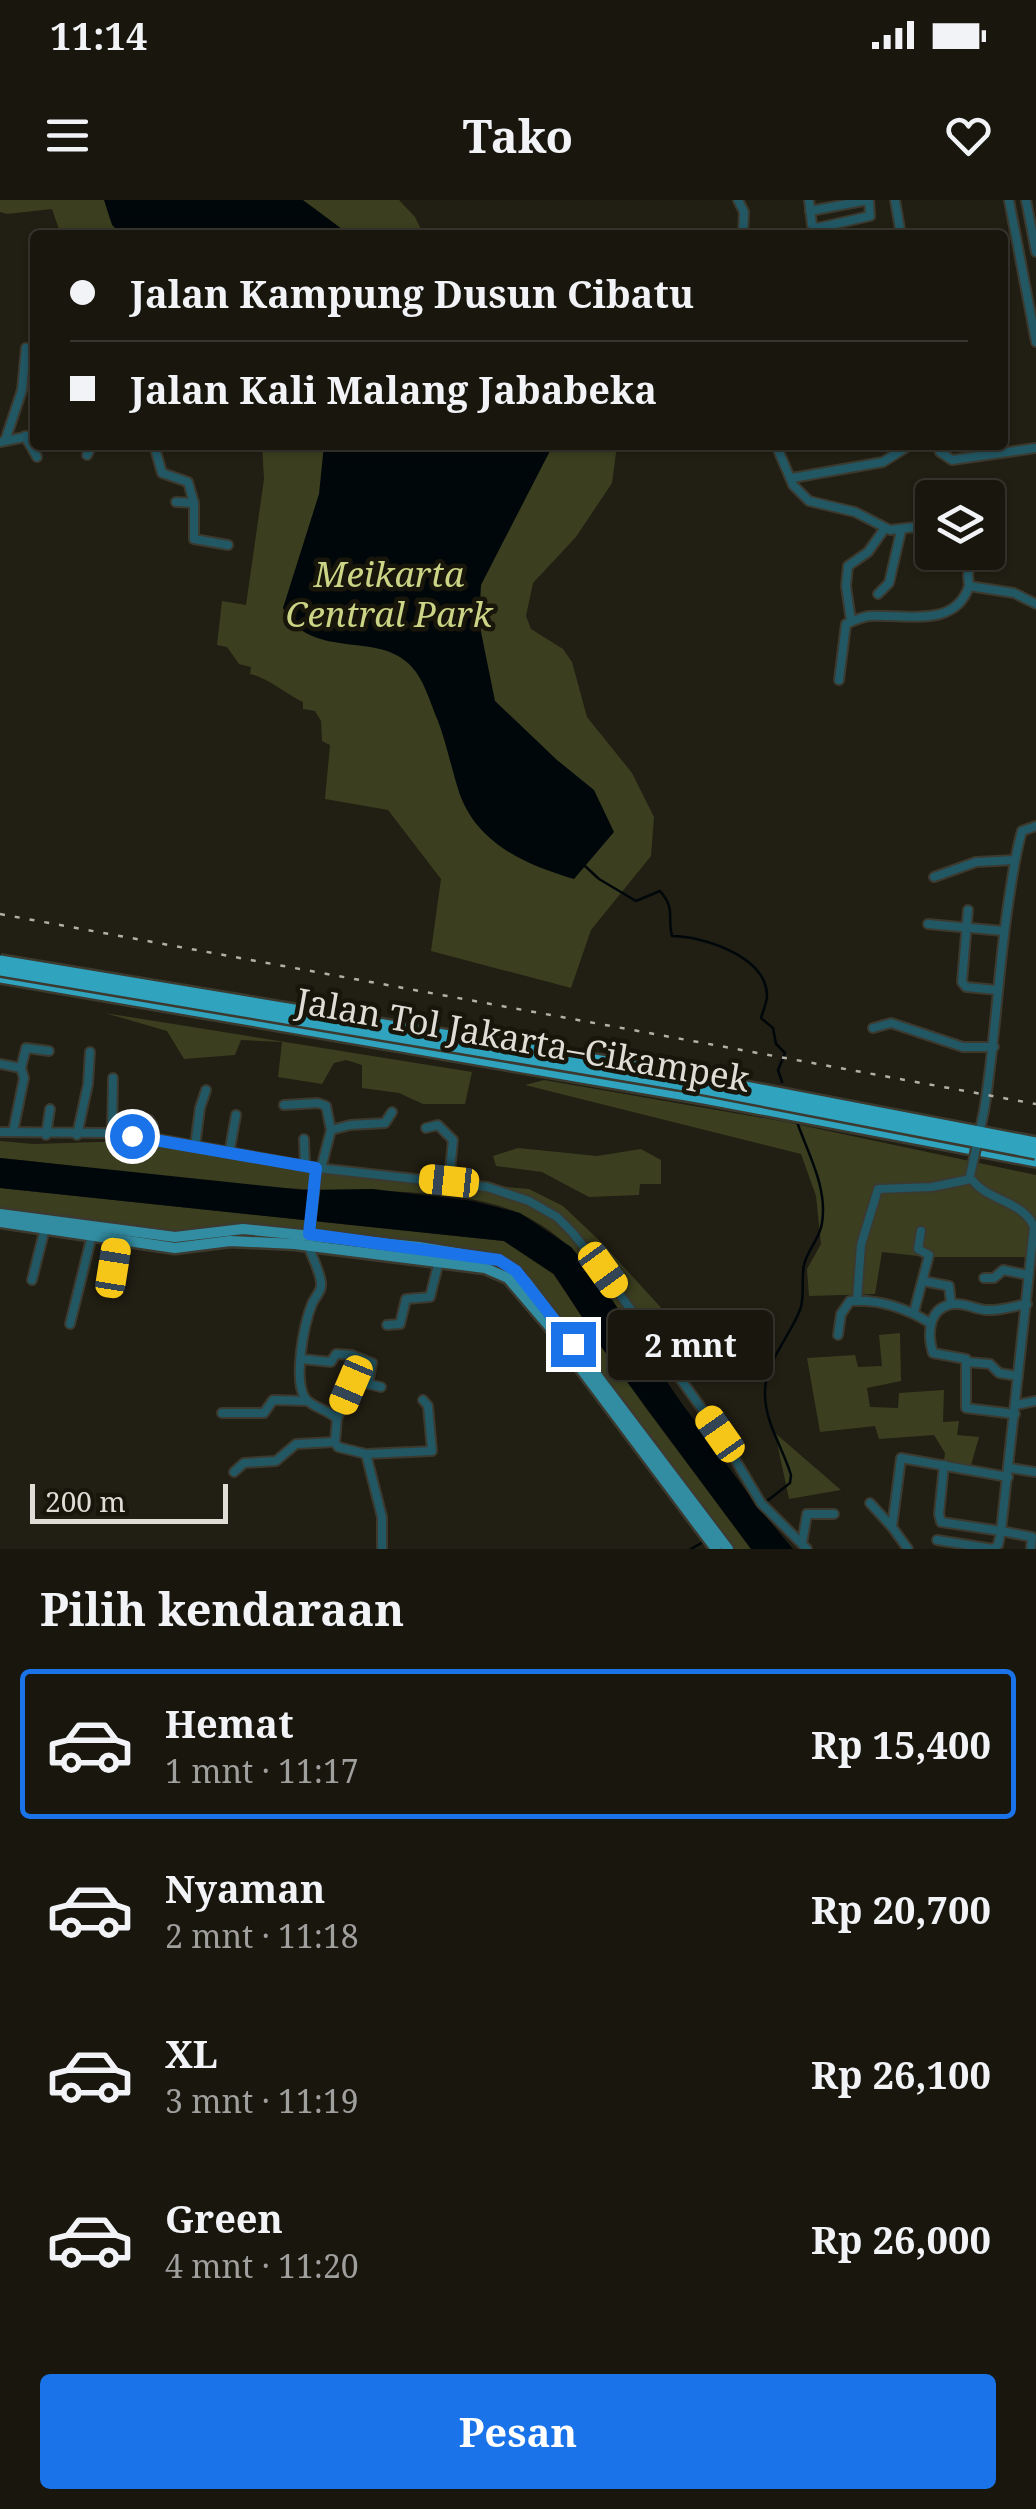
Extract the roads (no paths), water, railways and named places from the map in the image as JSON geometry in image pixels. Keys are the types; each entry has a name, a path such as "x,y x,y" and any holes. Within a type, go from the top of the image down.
{"highway":[{"path":"0,959 678,1074 1036,1142"},
{"path":"0,974 679,1084 1036,1153"},
{"name":"Jalan Tol Jakarta–Cikampek","path":"0,974 1036,1161"}],"main road":[{"path":"0,1214 149,1240"},
{"path":"0,1222 149,1240 243,1229 308,1240 498,1260 516,1271 728,1549"},
{"path":"440,1255 508,1278 558,1338 716,1549"}],"street":[{"path":"738,200 744,212 743,230"},
{"path":"809,200 810,211 812,225 817,228 870,216 868,200 810,211"},
{"path":"895,200 900,230"},
{"path":"1009,200 1036,342"},
{"path":"1026,200 1036,252"},
{"path":"2,441 20,396 26,348"},
{"path":"20,396 30,397"},
{"path":"2,441 30,436"},
{"path":"939,450 952,460 1036,448"},
{"path":"35,450 37,457"},
{"path":"87,455 90,450"},
{"path":"155,450 162,472 186,479 194,503 194,539 228,545"},
{"path":"778,450 793,485 808,501 855,512 885,528 915,528"},
{"path":"792,478 883,462 902,450"},
{"path":"176,502 194,503"},
{"path":"851,622 846,586 848,566 876,544 885,528"},
{"path":"878,594 889,582 901,531"},
{"path":"839,680 843,630 851,622 870,616 932,616 956,605 966,594 971,570"},
{"path":"969,586 1014,593 1033,602 1036,589"},
{"path":"970,1178 994,1047 1003,931 1016,860 1022,831 1036,826"},
{"path":"934,877 976,862 1016,860"},
{"path":"968,910 963,985 997,990"},
{"path":"928,924 1003,931"},
{"path":"873,1028 891,1023 963,1046 994,1047"},
{"path":"13,1132 27,1047 49,1050"},
{"path":"76,1134 88,1084 90,1052"},
{"path":"0,1064 21,1068"},
{"path":"112,1133 113,1078"},
{"path":"195,1146 206,1090"},
{"path":"284,1105 323,1103 331,1130 313,1188 308,1240 321,1290 312,1302 301,1359 299,1380 307,1401"},
{"path":"46,1135 50,1109"},
{"path":"331,1130 385,1123 392,1112"},
{"path":"229,1154 236,1115"},
{"path":"126,1117 149,1120 152,1138"},
{"path":"426,1128 438,1125 452,1140 449,1181"},
{"path":"0,1132 112,1133 152,1138 305,1166 488,1187 529,1201 572,1232 696,1399 761,1503 804,1546"},
{"path":"304,1139 305,1166"},
{"path":"938,1540 997,1548 1030,1311 1033,1221 981,1190 970,1178"},
{"path":"857,1300 861,1244 878,1189 932,1187 970,1178"},
{"path":"32,1280 45,1228"},
{"path":"914,1312 929,1256 918,1249 921,1231"},
{"path":"70,1324 92,1235"},
{"path":"118,1239 112,1272 121,1274"},
{"path":"387,1325 400,1324 406,1299 430,1298 440,1255"},
{"path":"984,1278 994,1278 1001,1270 1031,1270"},
{"path":"923,1281 949,1286 951,1304"},
{"path":"838,1336 844,1306 857,1300 914,1312 930,1322"},
{"path":"1030,1311 951,1304 940,1309 930,1322 932,1353 964,1357 966,1408 1015,1410 1036,1400"},
{"path":"301,1359 330,1362 336,1354 367,1360 372,1362 368,1384 381,1387"},
{"path":"967,1362 990,1364 999,1373 1018,1376"},
{"path":"351,1385 337,1419 335,1442 340,1448 366,1454 432,1451 428,1406 424,1400"},
{"path":"222,1413 264,1413 272,1400 307,1401 337,1419"},
{"path":"234,1472 244,1463 276,1461 296,1444 335,1442"},
{"path":"366,1454 382,1517 382,1549"},
{"path":"892,1528 898,1460 1036,1472"},
{"path":"944,1465 941,1522 1034,1538 1031,1549"},
{"path":"870,1503 908,1549"},
{"path":"804,1546 807,1514 834,1514"},
{"path":"965,1546 967,1526"}],"waterway":[{"path":"585,866 636,901 660,891 670,908 672,936 715,944 756,969 767,995 761,1018 773,1028 776,1044 785,1053 778,1070 782,1082"},
{"path":"767,1501 790,1483 791,1475 768,1415 766,1383 800,1310 804,1265 821,1229 823,1210 819,1183 796,1119"},
{"path":"691,1549 703,1542"}],"railway":[{"path":"0,914 1036,1104"}],"park label":[{"name":"Meikarta Central Park","path":"389,593"}]}
